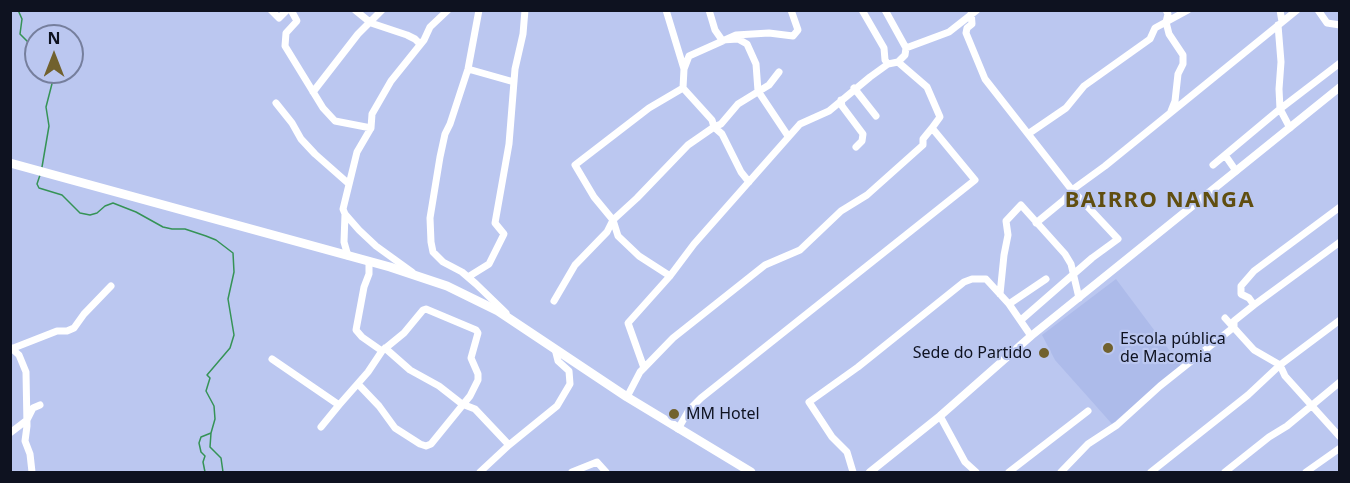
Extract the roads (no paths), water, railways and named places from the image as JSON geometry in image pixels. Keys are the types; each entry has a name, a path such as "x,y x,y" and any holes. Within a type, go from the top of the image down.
{"main road":[{"path":"10,164 369,261 447,286 498,310 627,397 751,472"}],"street":[{"path":"271,10 279,18 289,10 297,21 285,33 285,46 323,108 335,121 371,128"},
{"path":"355,10 371,22 407,35 420,44"},
{"path":"313,92 358,34 382,10"},
{"path":"348,256 344,242 344,209 357,152 371,128 372,114 391,81 420,44 430,27 448,10"},
{"path":"479,10 468,69 445,134 430,218 433,252 443,262 468,277 512,320"},
{"path":"468,277 489,264 504,234 495,223 509,144 515,69 523,34 525,10"},
{"path":"666,10 684,69"},
{"path":"709,10 715,30 722,40"},
{"path":"749,182 741,172 722,134 683,88 684,69 689,56 736,35 769,33 793,36 798,30 791,10"},
{"path":"862,10 884,48 885,60 888,64"},
{"path":"644,369 628,323 800,124 829,111 855,88 888,64 898,62 905,55 906,48 885,10"},
{"path":"1166,10 1169,34 1183,55 1175,100 1170,113"},
{"path":"1028,134 1066,108 1083,86 1143,45 1150,39 1155,28 1188,10"},
{"path":"1280,10 1280,108 1290,128"},
{"path":"1036,223 1064,200 1072,190 1250,50 1297,10"},
{"path":"1318,10 1327,23 1340,25"},
{"path":"906,48 948,32 973,12"},
{"path":"973,12 972,24 967,28 966,33 985,79 1072,190 1118,239 1092,258 1021,320"},
{"path":"722,40 738,39 747,44 756,63 758,91 788,136"},
{"path":"627,397 644,369 674,338 765,265 800,250 841,211 867,195 923,145 923,139 940,117 927,87 898,62"},
{"path":"1213,165 1280,108 1340,63"},
{"path":"468,69 514,82"},
{"path":"554,301 575,265 608,232 614,220 688,145 721,124 738,104 769,85 779,72"},
{"path":"870,472 940,416 1031,336 1340,87"},
{"path":"670,276 639,256 618,236 614,220 594,197 575,165 649,108 683,88"},
{"path":"855,88 876,116"},
{"path":"841,100 842,106 863,134 862,141 856,147"},
{"path":"276,103 315,154 349,184"},
{"path":"678,429 689,410 701,398 975,180 932,128"},
{"path":"1225,155 1236,171"},
{"path":"1000,294 1008,235 1006,221 1021,205 1065,254 1071,264 1079,298"},
{"path":"1254,305 1249,298 1241,294 1241,286 1254,271 1340,207"},
{"path":"345,214 376,246 417,275"},
{"path":"335,252 344,242"},
{"path":"1234,327 1234,321 1340,242"},
{"path":"369,261 369,274 364,286 356,330 410,370 439,386 462,404 475,409 509,445"},
{"path":"853,472 847,452 832,437 809,402 858,367 964,282 972,279 986,279 1009,304 1031,336"},
{"path":"1009,304 1046,279"},
{"path":"11,349 74,328 111,286"},
{"path":"321,427 384,350 404,333 425,309 476,330 478,333 471,358 478,377 470,396 431,444 426,446 420,444 396,428 358,384"},
{"path":"1225,318 1254,350 1280,365 1285,376 1340,437"},
{"path":"1151,472 1248,395 1280,365 1340,320"},
{"path":"1061,472 1088,444 1117,425 1160,386 1234,327"},
{"path":"480,472 557,406 570,384 569,371 558,361 554,348"},
{"path":"11,349 19,355 26,372 25,441 30,454 32,472"},
{"path":"272,359 339,405"},
{"path":"1225,472 1269,436 1287,426 1340,382"},
{"path":"10,433 27,420 33,408 40,405"},
{"path":"1009,472 1088,411"},
{"path":"940,416 965,462 976,472"},
{"path":"1306,472 1340,448"},
{"path":"572,472 597,462 606,472"}],"waterway":[{"path":"18,10 22,19 20,34 24,38"},
{"path":"42,167 49,126 46,107 52,84"},
{"path":"40,175 37,184 39,188 62,195 80,213 90,215 97,213 113,203 136,212 163,227 185,229 216,240 233,253 234,272 228,299 234,335 230,348 207,375 210,378 206,391 214,406 215,419 211,433 201,437 199,443 201,452 205,456 203,462 205,472"},
{"path":"211,433 210,447 221,458 223,472"}],"place":[{"name":"Escola pública de Macomia","path":"1108,348"},
{"name":"Sede do Partido","path":"1044,353"},
{"name":"MM Hotel","path":"674,414"}],"district":[{"name":"BAIRRO NANGA","path":"1160,201"}]}
